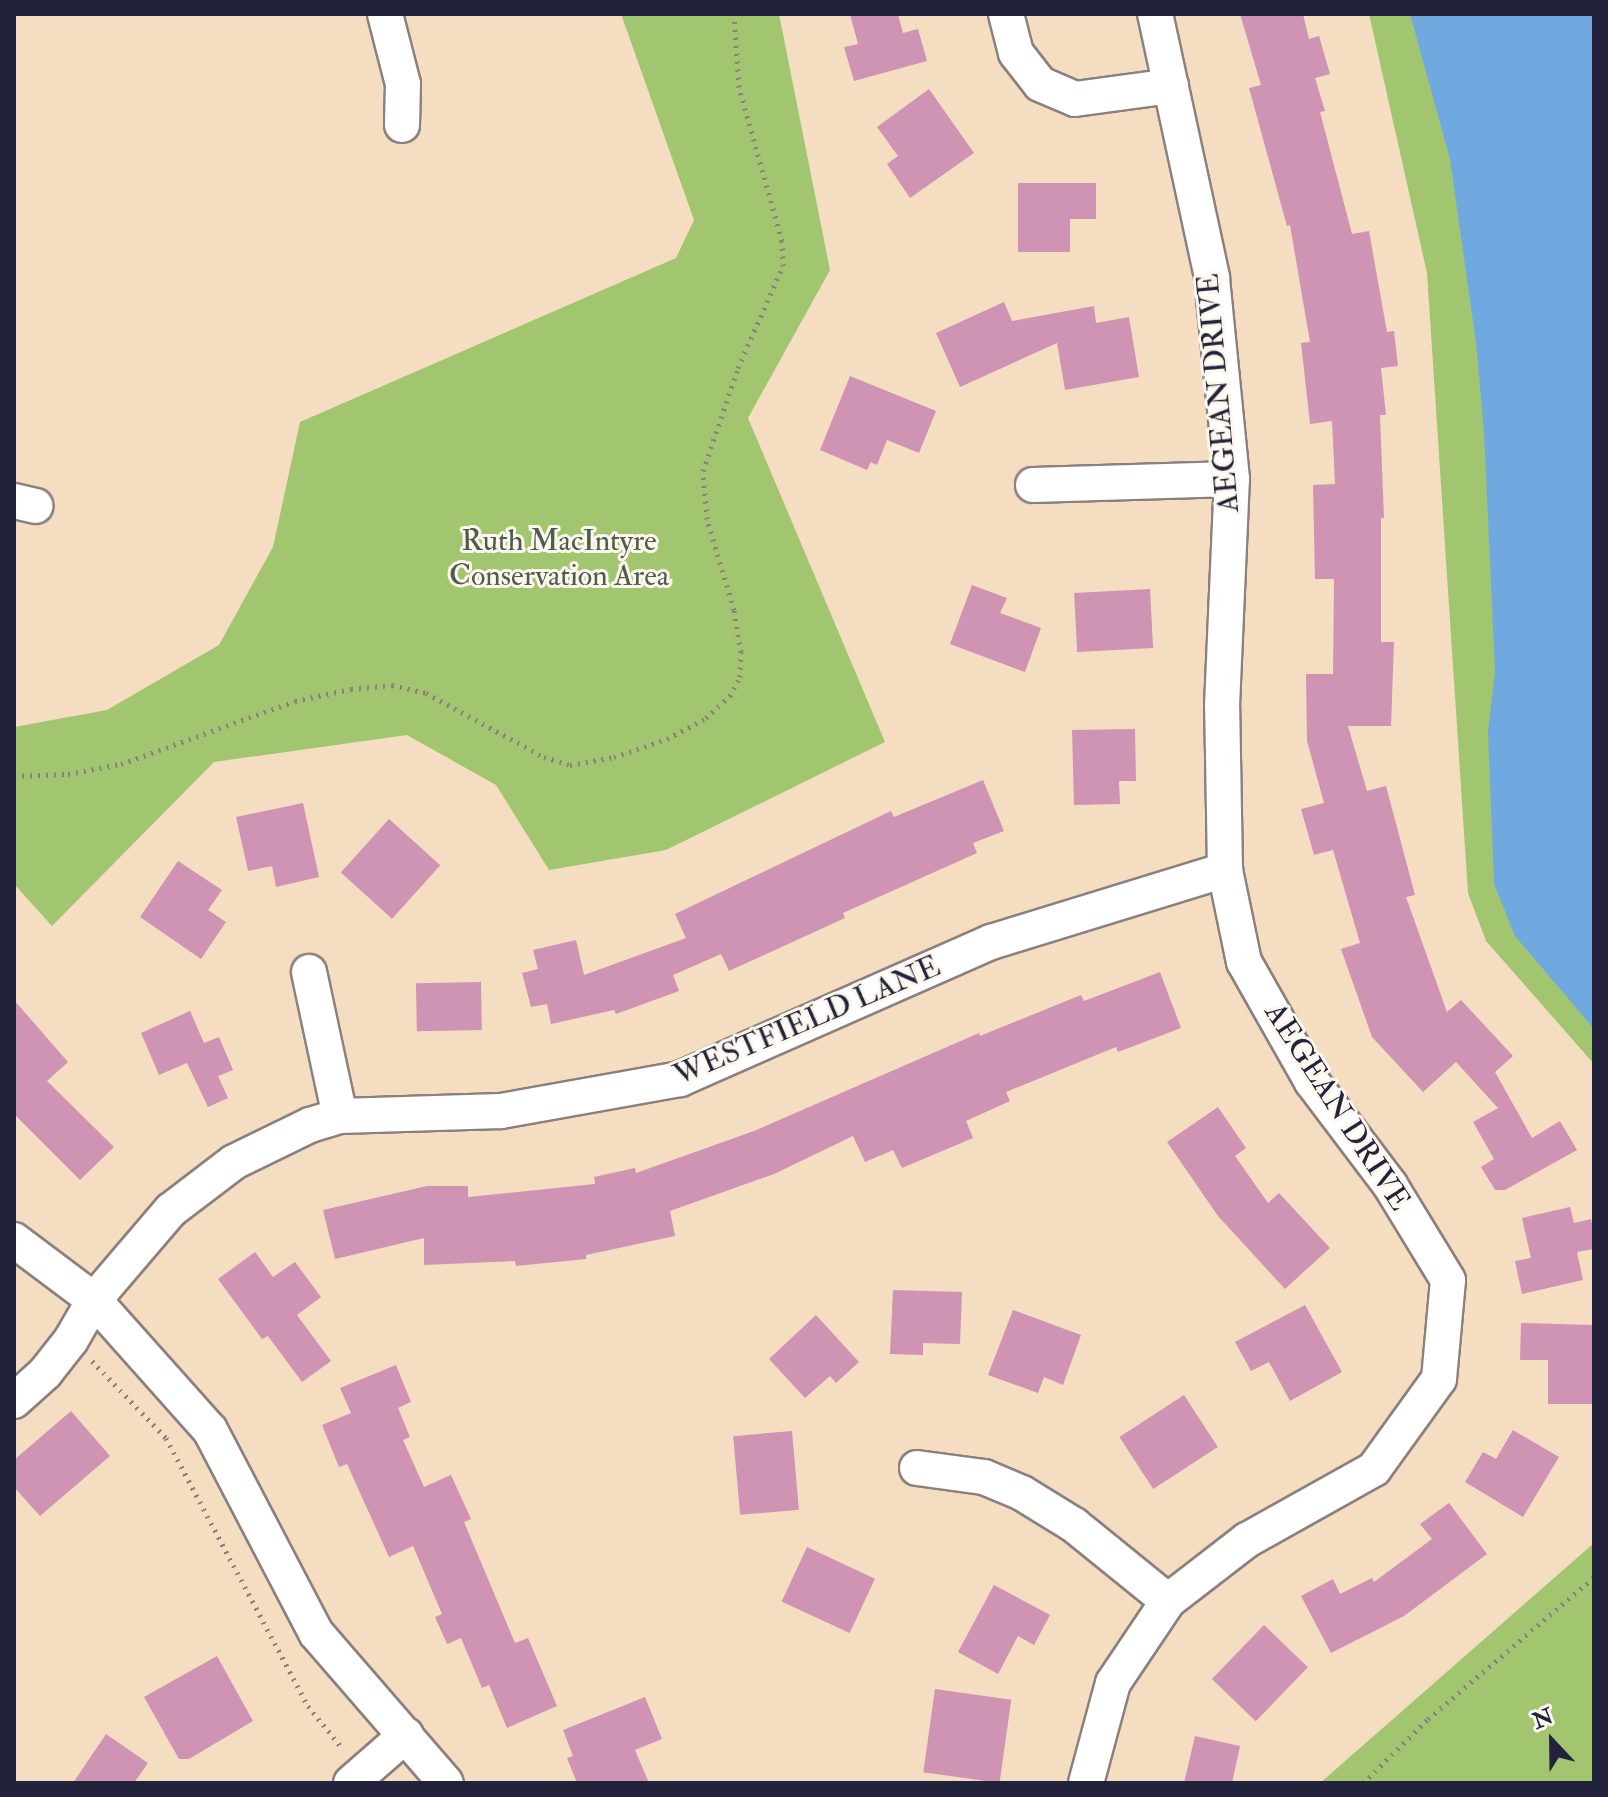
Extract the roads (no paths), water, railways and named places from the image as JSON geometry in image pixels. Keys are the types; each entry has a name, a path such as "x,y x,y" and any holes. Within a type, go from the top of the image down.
{"street":[{"path":"385,14 403,84 402,125"},
{"path":"1006,14 1016,53 1040,84 1075,99 1171,86"},
{"name":"AEGEAN DRIVE","path":"1086,1783 1113,1683 1168,1601 1247,1540 1374,1469 1439,1379 1448,1280 1390,1185 1312,1082 1244,962 1225,870 1222,706 1232,479 1212,277 1155,14"},
{"path":"1033,485 1232,479"},
{"name":"WESTFIELD LANE","path":"14,1401 45,1373 71,1340 94,1300 171,1210 203,1183 279,1139 340,1116 501,1111 680,1079 991,942 1225,870"},
{"path":"309,972 340,1116"},
{"path":"14,1240 94,1300 210,1430 316,1633 446,1783"},
{"path":"917,1468 984,1477 1022,1493 1074,1525 1168,1601"},
{"path":"357,1778 406,1735"}],"water":[{"path":"1410,14 1594,14 1594,1029 1515,936 1494,884 1488,732 1495,672 1484,431 1476,343 1450,159"}],"park label":[{"name":"Ruth MacIntyre Conservation Area","path":"559,558"}]}
